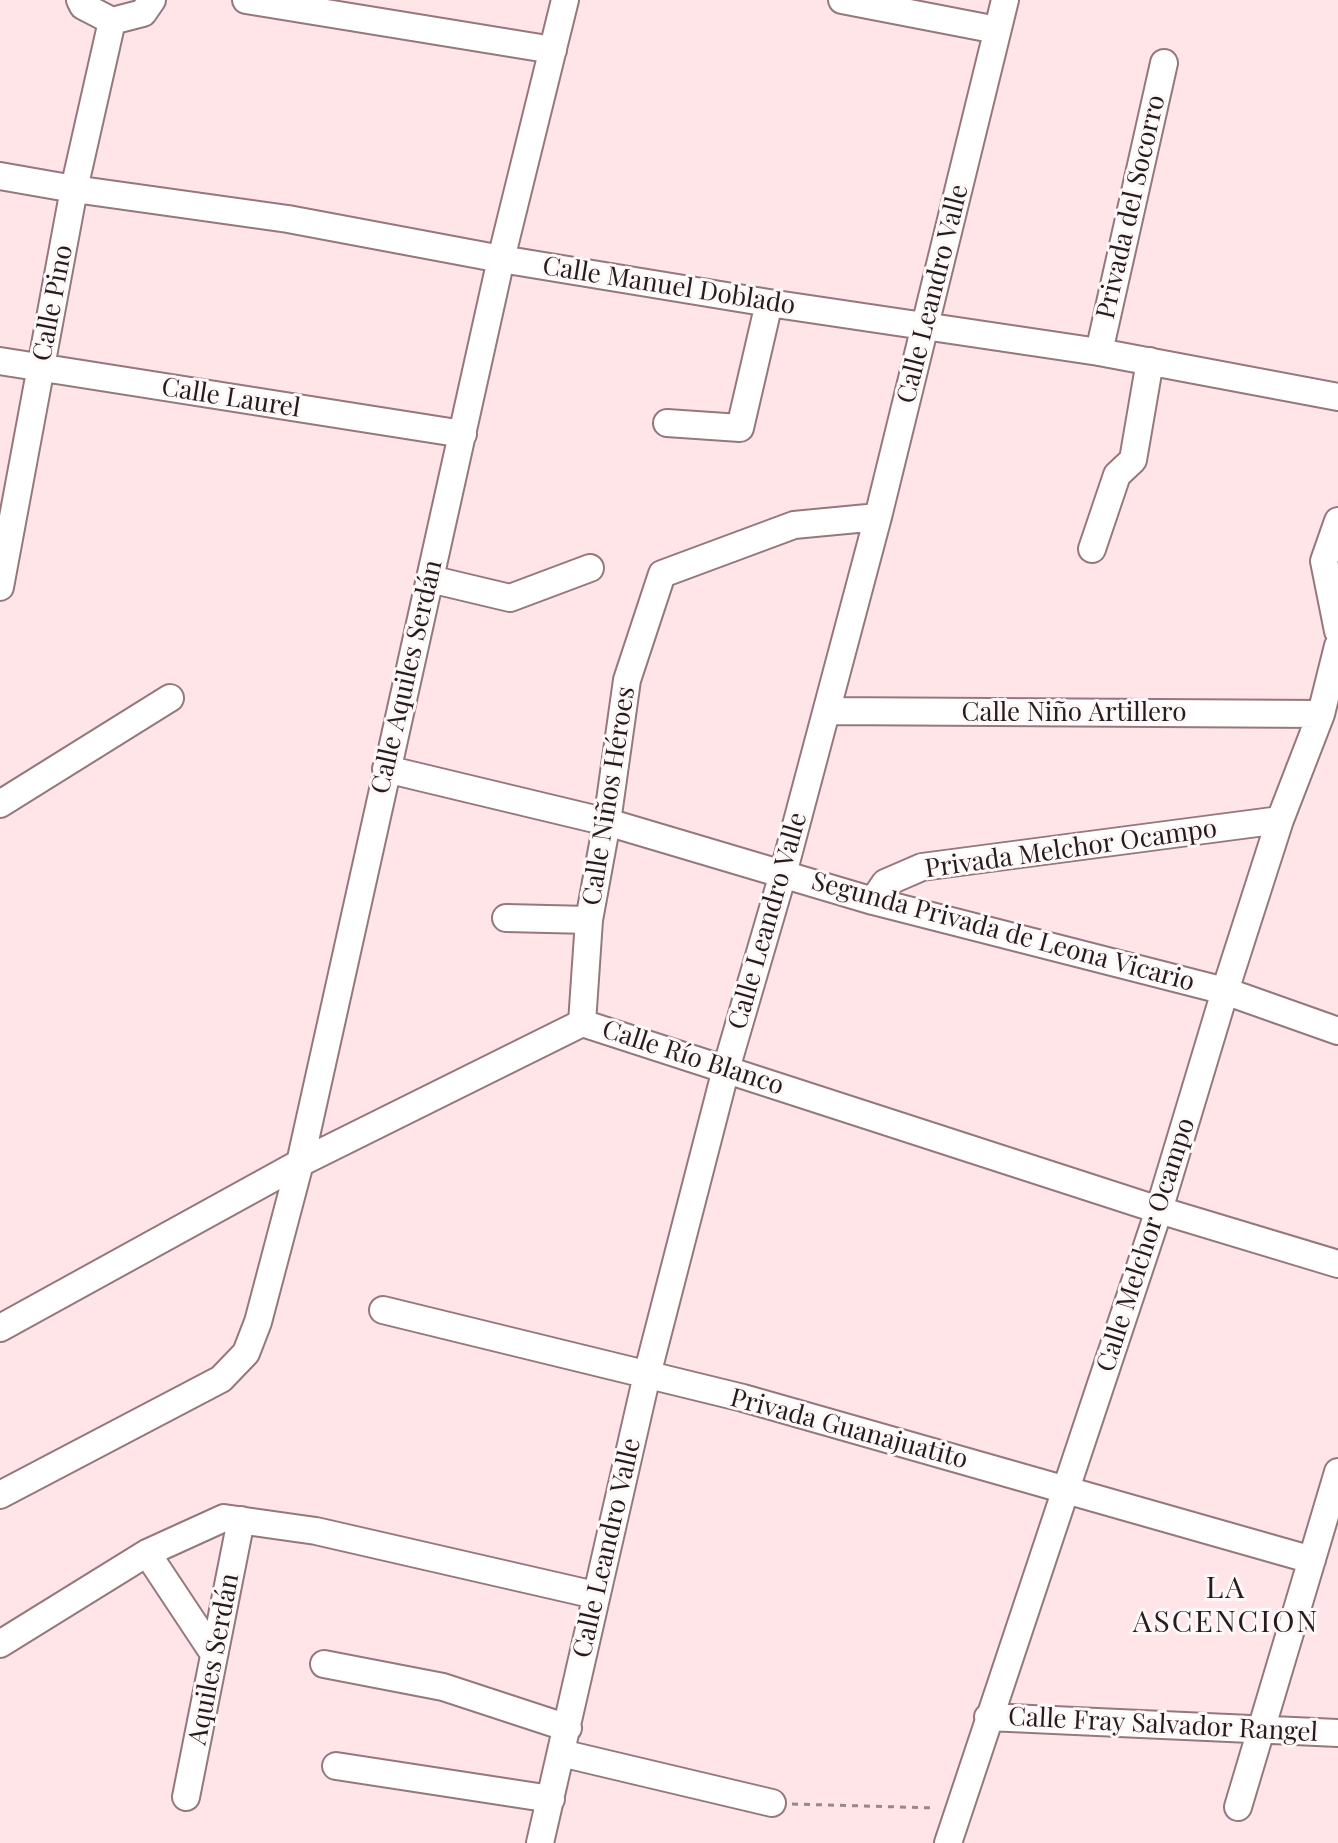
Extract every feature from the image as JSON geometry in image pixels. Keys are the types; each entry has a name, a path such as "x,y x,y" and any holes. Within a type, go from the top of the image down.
{"street":[{"path":"80,0 83,6 112,21 143,13 152,0"},
{"path":"246,0 553,50"},
{"name":"Calle Aquiles Serdán","path":"0,1495 221,1379 246,1353 258,1322 300,1163 501,259 565,0"},
{"path":"842,0 997,30"},
{"name":"Calle Leandro Valle","path":"540,1843 647,1375 726,1069 783,874 878,517 1005,0"},
{"name":"Calle Pino","path":"0,587 74,189 112,21"},
{"name":"Privada del Socorro","path":"1099,352 1164,63"},
{"name":"Calle Manuel Doblado","path":"0,176 288,219 501,259 769,303 1099,352 1338,397"},
{"path":"667,423 740,428 769,303"},
{"name":"Calle Laurel","path":"0,361 463,434"},
{"path":"1092,549 1117,475 1133,460 1150,361"},
{"name":"Calle Niños Héroes","path":"582,1023 589,920 607,822 627,680 662,574 794,525 878,517"},
{"path":"1338,521 1324,561 1335,598 1338,631"},
{"path":"430,579 510,598 590,568"},
{"name":"Calle Melchor Ocampo","path":"948,1843 1159,1210 1280,820 1321,714 1338,646"},
{"path":"0,804 170,698"},
{"name":"Calle Niño Artillero","path":"827,711 1321,714"},
{"name":"Segunda Privada de Leona Vicario","path":"386,769 607,822 873,901 1225,991 1338,1031"},
{"name":"Privada Melchor Ocampo","path":"873,901 885,883 922,867 1280,820"},
{"path":"506,918 589,920"},
{"name":"Calle Río Blanco","path":"0,1328 300,1163 582,1023 1159,1210 1338,1264"},
{"name":"Privada Guanajuatito","path":"383,1310 743,1398 1312,1560"},
{"path":"1238,1807 1338,1472"},
{"path":"0,1644 147,1553 224,1518 316,1531 595,1595"},
{"name":"Aquiles Serdán","path":"186,1797 241,1520"},
{"path":"147,1553 214,1654"},
{"path":"324,1664 443,1687 564,1740 772,1803"},
{"name":"Calle Fray Salvador Rangel","path":"988,1717 1338,1733"},
{"path":"336,1766 551,1799"}],"path":[{"path":"772,1803 957,1809"}],"district":[{"name":"LA ASCENCION","path":"1226,1606"}]}
